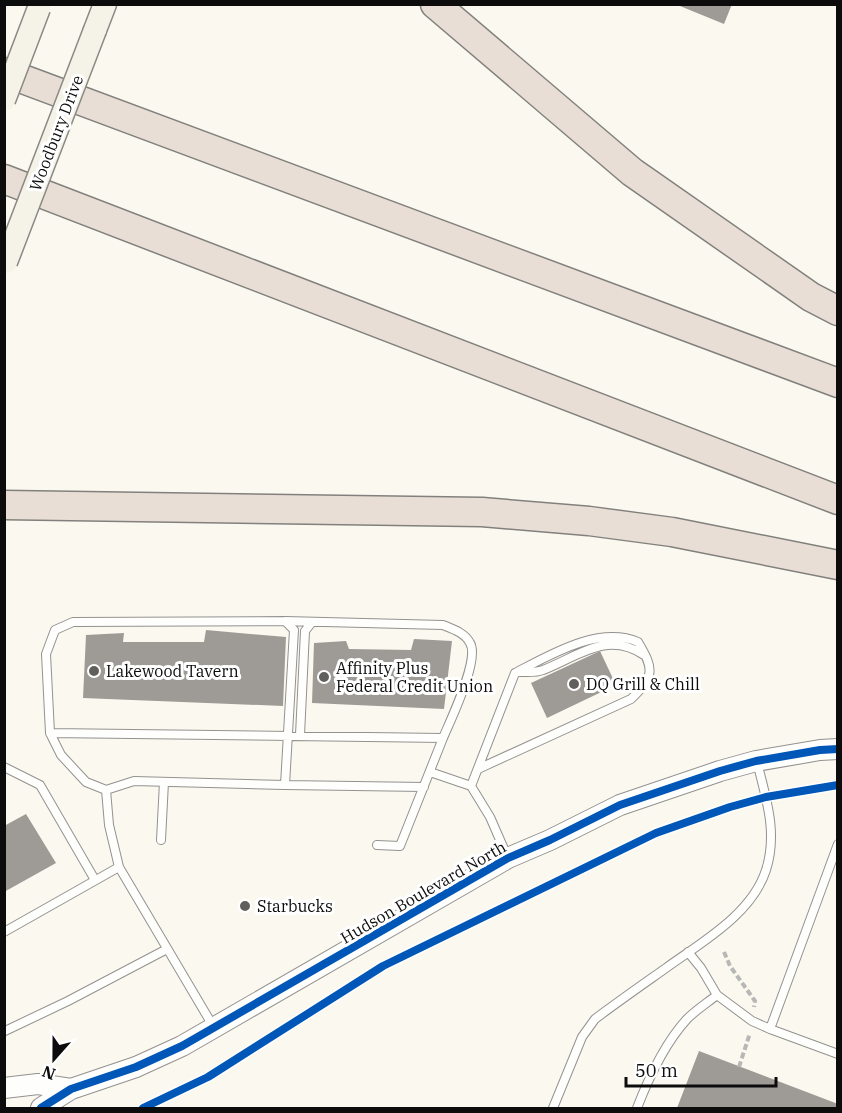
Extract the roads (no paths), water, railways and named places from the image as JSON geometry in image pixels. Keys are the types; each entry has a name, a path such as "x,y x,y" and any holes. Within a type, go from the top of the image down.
{"highway":[{"path":"435,4 632,172 811,297 837,311"},
{"path":"4,72 837,383"},
{"path":"4,179 837,500"},
{"path":"4,505 482,512 589,521 672,532 837,565"}],"main road":[{"name":"Woodbury Drive","path":"5,264 105,4"},
{"path":"4,100 40,6"}],"street":[{"name":"Hudson Boulevard North","path":"41,1108 71,1089 136,1067 182,1046 508,858 620,805 756,761 837,749"},
{"name":"Hudson Boulevard North","path":"4,1088 38,1084 71,1089"}],"lane":[{"path":"285,621 294,630 285,785"},
{"path":"377,845 400,846 424,788 468,676 473,656 471,644 460,632 443,625 285,621 73,622 55,630 46,654 50,733 61,755 86,782 106,789 134,781 424,788"},
{"path":"300,735 305,631 312,622"},
{"path":"471,786 515,673 573,646 594,639 617,636 638,642 650,666 646,684 631,699 478,769"},
{"path":"50,733 443,738"},
{"path":"553,1108 582,1037 595,1019 735,917 755,893 766,870 771,844 771,815 756,761"},
{"path":"4,767 40,785 95,880"},
{"path":"430,772 471,786 490,818 508,858"},
{"path":"161,840 164,782"},
{"path":"106,789 109,825 119,867 214,1028"},
{"path":"770,1029 837,844"},
{"path":"4,932 119,867"},
{"path":"5,1032 167,949"},
{"path":"688,952 701,968 717,995 752,1021 837,1054"},
{"path":"637,1108 659,1059 673,1036 689,1017 717,995"}],"place":[{"name":"Lakewood Tavern","path":"94,671"},
{"name":"Affinity Plus Federal Credit Union","path":"324,677"},
{"name":"DQ Grill & Chill","path":"574,684"},
{"name":"Starbucks","path":"245,906"}]}
